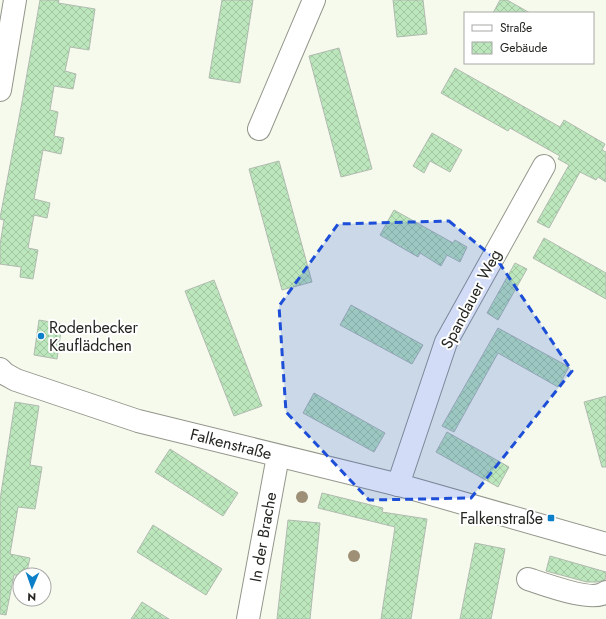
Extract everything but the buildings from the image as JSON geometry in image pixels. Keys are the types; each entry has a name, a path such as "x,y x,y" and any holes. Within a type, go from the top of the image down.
{"street":[{"path":"0,90 15,0"},
{"path":"259,129 314,0"},
{"name":"Spandauer Weg","path":"398,485 446,342 544,166"},
{"name":"Falkenstraße","path":"0,373 16,380 138,421 398,485 606,544"},
{"name":"In der Brache","path":"248,619 278,456"},
{"path":"528,579 594,597 606,592"}],"highlighted area":[{"path":"449,221 498,261 572,371 471,498 369,500 286,412 279,306 338,224"}],"place":[{"name":"Rodenbecker Kauflädchen","path":"41,336"},
{"name":"Falkenstraße","path":"551,518"}]}
